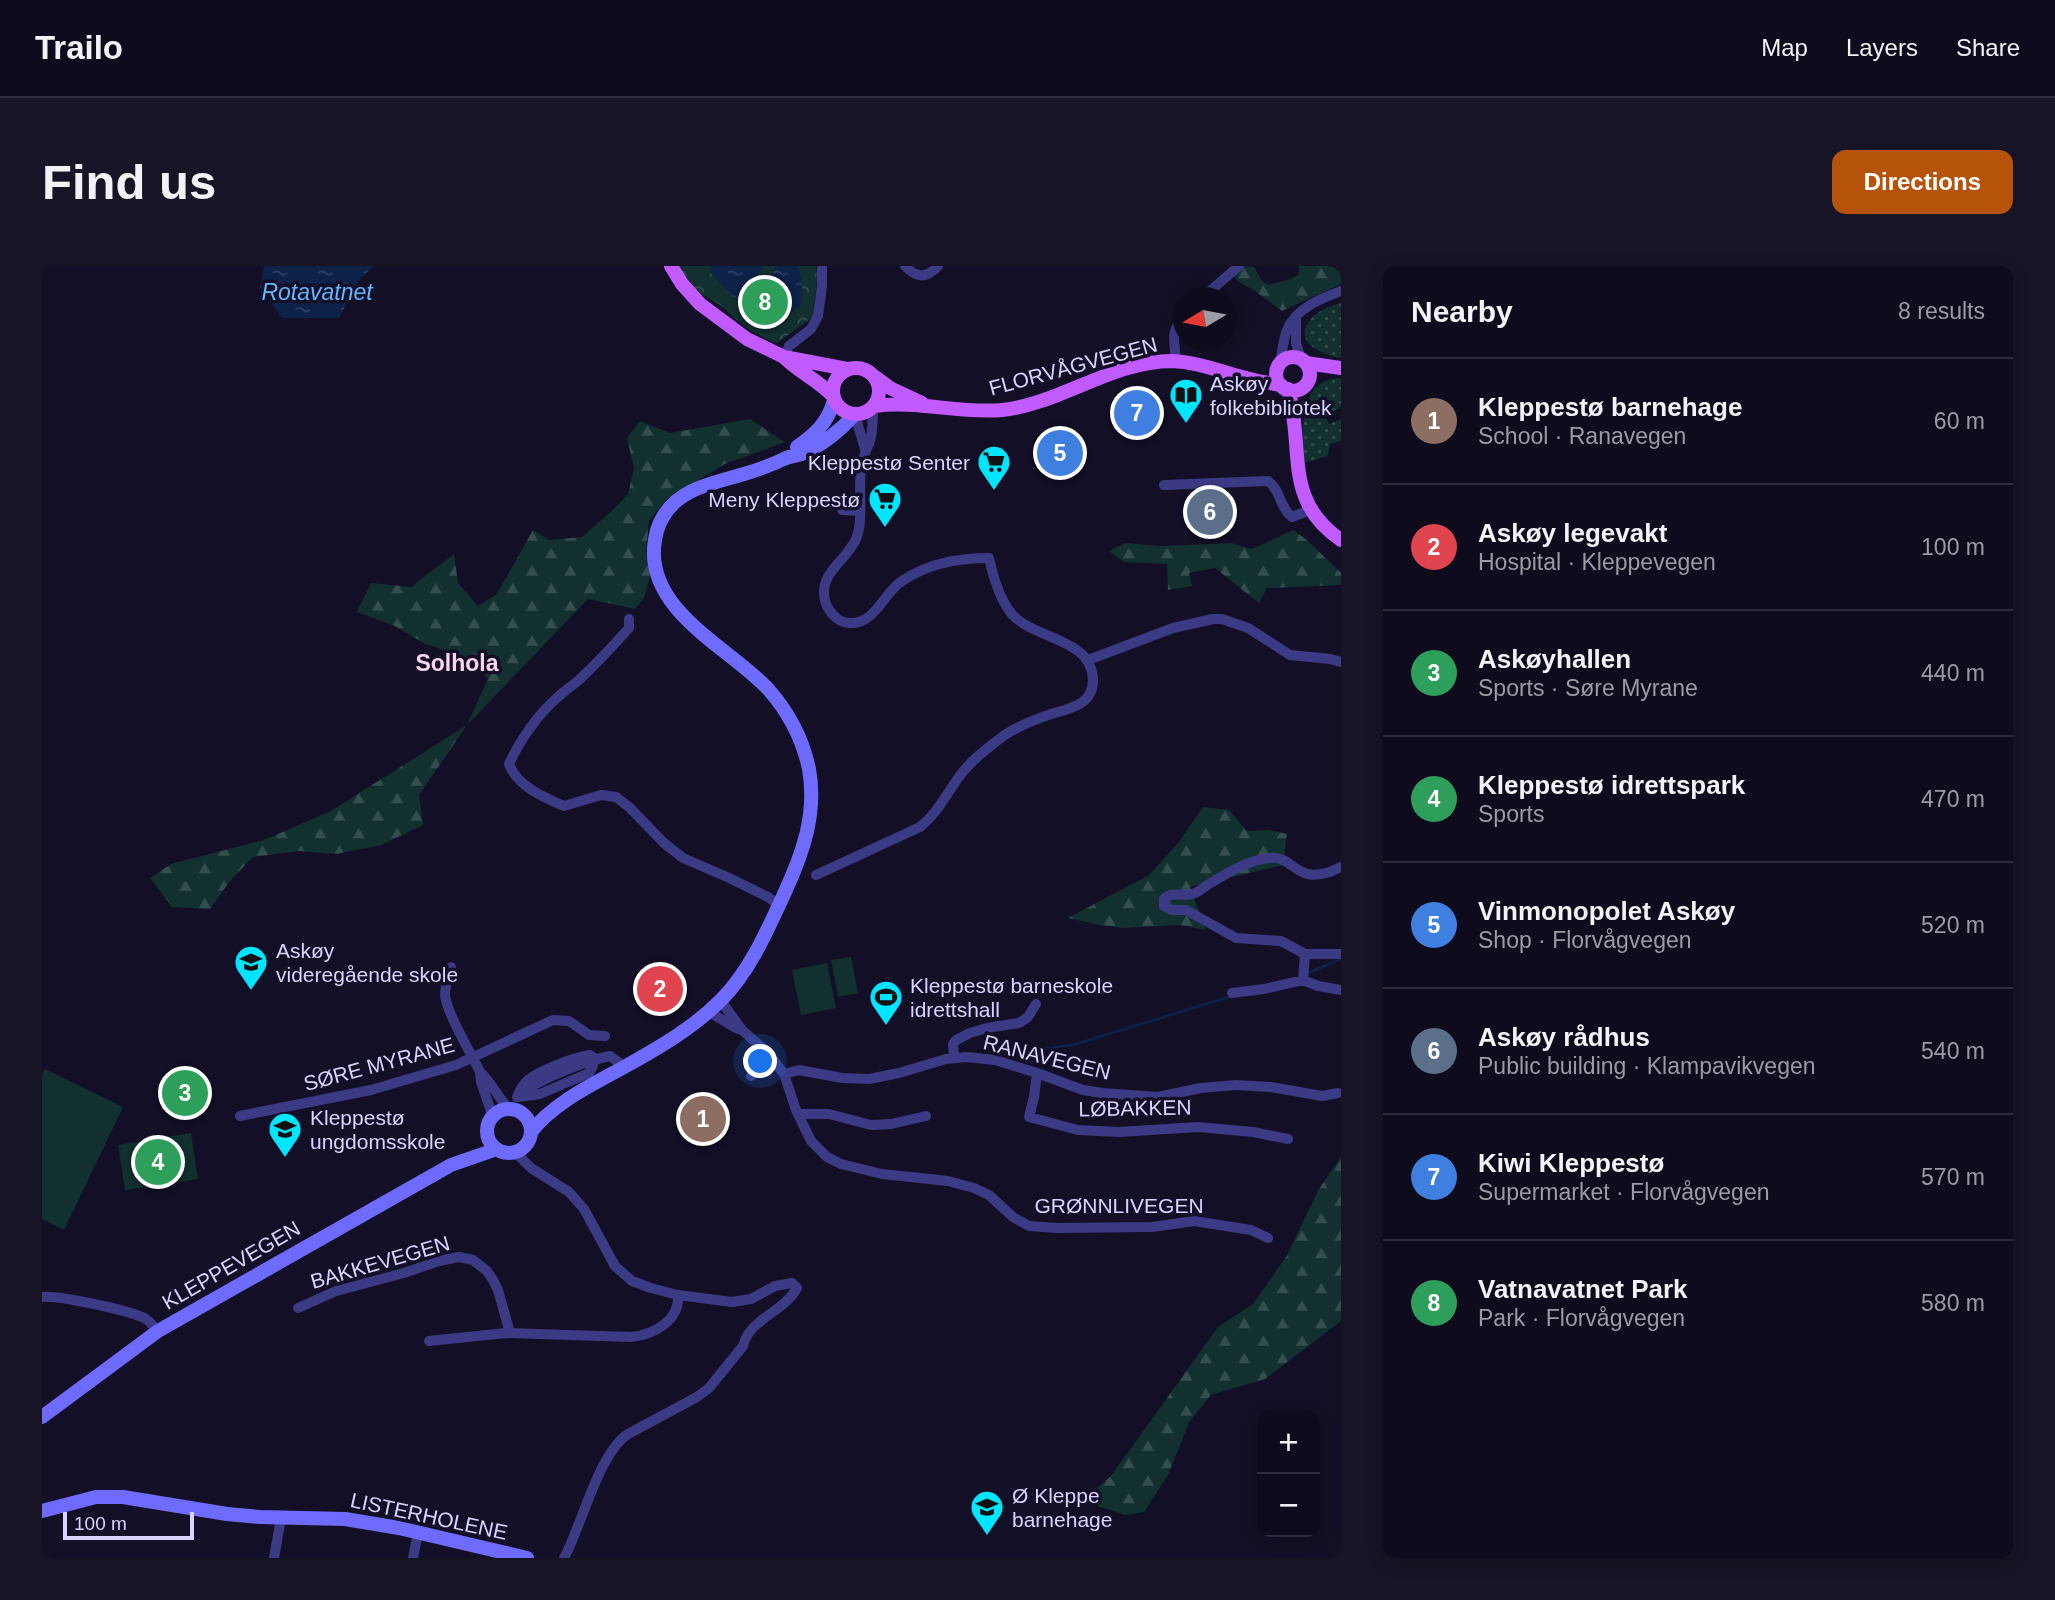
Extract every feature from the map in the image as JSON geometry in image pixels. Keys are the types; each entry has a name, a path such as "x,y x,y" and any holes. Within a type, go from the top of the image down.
{"main road":[{"path":"571,1097 535,1111 515,1107 500,1112 488,1126 491,1142 497,1149 508,1153 515,1152 527,1144 531,1132 541,1120 571,1097 674,1038 721,1001 746,968 779,905 803,850 809,824 811,785 803,747 792,723 778,701 741,664 680,613 664,593 654,562 657,529 663,517 680,498 703,486 801,455 813,448 854,415 866,412 874,406 879,390 874,377 862,369 847,369 784,357 747,339 688,292 670,266"},
{"path":"784,357 823,385 841,410 854,415"},
{"path":"1341,370 1290,357 1279,365 1277,377 1284,387 1294,415 1300,482 1310,510 1323,527 1341,540"},
{"path":"1298,448 1303,398 1310,371 1304,361"},
{"name":"FLORVÅGVEGEN","path":"874,406 926,405 978,411 1011,409 1151,363 1202,365 1284,387"},
{"name":"FLORVÅGVEGEN","path":"1229,373 1258,372 1279,365"},
{"path":"784,459 825,424 833,398 834,381 847,369"},
{"path":"1284,387 1300,389 1322,374 1341,370"},
{"name":"FLORVÅGVEGEN","path":"874,377 926,405"},
{"path":"515,1107 528,1121 531,1132"},
{"name":"KLEPPEVEGEN","path":"451,1165 488,1134"},
{"name":"KLEPPEVEGEN","path":"42,1418 158,1331 451,1165 497,1149"},
{"name":"LISTERHOLENE","path":"42,1511 83,1499 105,1496 132,1498 227,1514 345,1519 527,1558"}],"street":[{"path":"784,357 789,346 811,329 818,316 822,266"},
{"path":"905,266 921,276 929,275 938,266"},
{"path":"1215,287 1239,266"},
{"path":"1279,365 1286,332 1296,318 1316,301 1341,291"},
{"path":"1296,318 1296,343 1304,361"},
{"path":"1174,350 1176,362"},
{"path":"816,875 919,827 932,817 967,768 1003,736 1083,701 1091,691 1093,682 1088,660 1074,648 1032,629 1012,614 995,582 989,558 968,558 922,570 897,584 877,610 862,621 841,621 827,607 825,584 856,538 861,466 870,439 874,406"},
{"path":"854,415 865,449"},
{"path":"1164,485 1268,481 1276,489 1287,514 1292,517 1310,510"},
{"path":"842,510 859,511"},
{"path":"629,619 629,628 580,679 556,698 516,748 509,764 513,774 538,794 564,806 601,795 616,797 683,858 768,897 779,905"},
{"path":"1088,660 1167,630 1222,619 1248,628 1290,655 1341,662"},
{"path":"1341,867 1325,874 1308,875 1274,858 1243,866 1194,893 1167,895 1164,899 1164,906 1172,911 1185,911 1237,938 1281,941 1305,954 1341,954"},
{"path":"1303,980 1305,954"},
{"name":"SØRE MYRANE","path":"240,1116 370,1090 473,1058 447,1003 445,988 451,967"},
{"path":"1232,993 1303,980 1341,990"},
{"name":"GRØNNLIVEGEN","path":"721,1001 742,1030 769,1054 784,1074 811,1141 841,1164 882,1174 948,1181 974,1188 989,1195 1013,1217 1029,1226 1152,1227 1194,1221 1251,1230 1268,1238"},
{"name":"RANAVEGEN","path":"954,1057 953,1044 962,1036 987,1028 1019,1023 1028,1017 1036,1004"},
{"name":"GRØNNLIVEGEN","path":"709,1012 742,1030"},
{"path":"595,1059 589,1073 515,1107 502,1102 473,1058 556,1020 569,1021 589,1034 605,1036"},
{"path":"751,1076 769,1054"},
{"path":"515,1107 525,1082 580,1056 590,1055 595,1059 610,1056 625,1067"},
{"name":"RANAVEGEN","path":"784,1074 799,1070 842,1078 869,1079 954,1057 995,1060 1083,1090 1102,1093 1158,1097 1201,1087 1235,1085 1271,1087 1322,1096 1338,1093"},
{"path":"480,1072 493,1117"},
{"name":"LØBAKKEN","path":"1037,1073 1029,1116 1073,1130 1119,1132 1198,1126 1288,1139"},
{"path":"798,1114 829,1114 871,1125 891,1124 926,1116"},
{"path":"515,1152 526,1163 569,1192 580,1205 615,1265 624,1276 639,1284 678,1295 732,1302 751,1299 783,1283 792,1283 797,1288 788,1300 752,1329 743,1346 709,1388 620,1440 607,1460 564,1558"},
{"name":"BAKKEVEGEN","path":"298,1308 336,1291 459,1257 473,1260 493,1279 510,1333"},
{"path":"429,1340 510,1333 643,1336 654,1332 670,1319 676,1309 678,1295"},
{"path":"42,1297 62,1297 126,1312 144,1318 158,1331"},
{"path":"274,1558 281,1518"},
{"path":"413,1558 418,1533"}],"green space":[{"path":"677,266 816,266 813,317 777,343 746,328 720,305 691,288"},
{"path":"1246,266 1254,267 1262,281 1268,285 1298,275 1298,266 1341,266 1341,284 1282,311 1235,277"},
{"path":"1341,303 1341,358 1312,346 1305,334 1306,327 1314,316"},
{"path":"1341,378 1341,407 1325,415 1329,424 1341,419 1341,441 1330,444 1325,457 1303,463 1304,422 1309,397 1316,387 1326,380"},
{"path":"750,419 785,442 725,464 666,500 649,521 646,552 650,576 644,598 635,609 588,599 467,725 488,679 466,657 425,644 395,626 357,612 371,583 411,587 454,554 458,583 478,606 497,594 533,530 549,540 582,537 628,494 634,468 627,438 640,421 670,433"},
{"path":"1293,530 1341,573 1341,585 1267,588 1259,603 1215,568 1189,573 1192,586 1168,590 1167,564 1124,562 1109,551 1126,543 1160,546 1231,543 1252,549"},
{"path":"467,725 419,795 423,825 381,845 336,854 299,851 253,857 230,881 210,909 172,907 150,878 171,864 264,840 329,812"},
{"path":"1203,807 1229,810 1247,831 1269,830 1287,834 1283,865 1190,887 1206,930 1180,925 1124,928 1068,918 1149,875 1179,842"},
{"path":"851,957 858,993 838,997 831,960"},
{"path":"827,963 836,1008 801,1015 792,970"},
{"path":"45,1069 123,1107 64,1230 42,1219 42,1074"},
{"path":"191,1133 198,1179 125,1190 118,1145"},
{"path":"1341,1157 1341,1321 1265,1379 1211,1395 1189,1422 1168,1475 1144,1512 1125,1515 1091,1504 1097,1488 1111,1476 1218,1327 1253,1304 1286,1257 1319,1189"}],"water":[{"name":"Rotavatnet","path":"264,266 373,266 359,281 339,318 282,318 260,288"},
{"path":"711,266 764,266 741,298 733,297 710,272"},
{"path":"776,266 798,266 802,286 801,305 785,317 760,321 751,315 749,310"}],"waterway":[{"path":"42,273 44,266"},
{"path":"1306,974 1341,959"},
{"path":"995,1055 1073,1045 1232,996"}],"place":[{"name":"Vatnavatnet Park","path":"765,302"},
{"name":"Kiwi Kleppestø","path":"1137,413"},
{"name":"Askøy folkebibliotek","path":"1186,425"},
{"name":"Vinmonopolet Askøy","path":"1060,453"},
{"name":"Kleppestø Senter","path":"994,492"},
{"name":"Askøy rådhus","path":"1210,512"},
{"name":"Meny Kleppestø","path":"885,529"},
{"name":"Askøy legevakt","path":"660,989"},
{"name":"Askøy videregående skole","path":"251,992"},
{"name":"Kleppestø barneskole idrettshall","path":"886,1027"},
{"name":"Askøyhallen","path":"185,1093"},
{"name":"Kleppestø barnehage","path":"703,1119"},
{"name":"Kleppestø ungdomsskole","path":"285,1159"},
{"name":"Kleppestø idrettspark","path":"158,1162"},
{"name":"Ø Kleppe barnehage","path":"987,1537"}],"district":[{"name":"Solhola","path":"457,663"}]}
